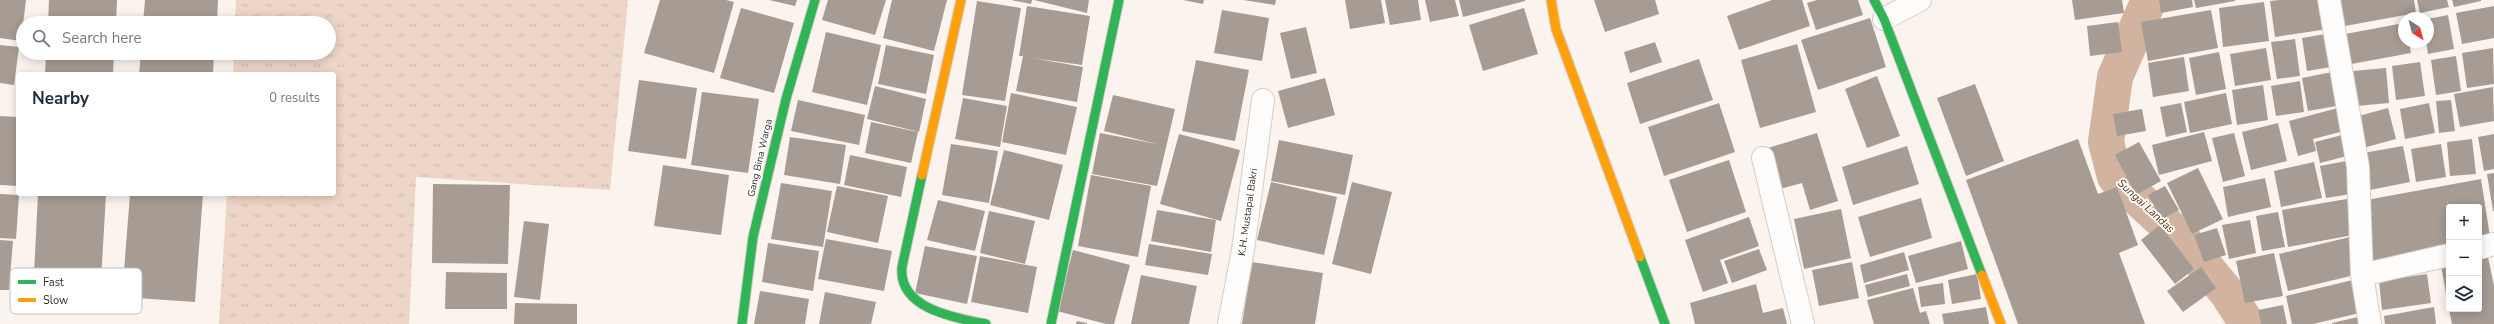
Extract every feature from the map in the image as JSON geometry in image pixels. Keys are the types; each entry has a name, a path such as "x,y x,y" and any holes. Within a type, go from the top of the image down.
{"street":[{"name":"Gang Bina Warga","path":"742,324 753,237 786,99 815,0"},
{"path":"961,0 903,261 902,276 907,289 915,299 933,309 953,317 986,324"},
{"path":"1051,324 1118,0"},
{"path":"1551,0 1556,29 1665,324"},
{"path":"1874,0 1884,19 2001,324"},
{"path":"1884,19 1920,0"},
{"path":"2329,0 2358,166 2362,275 2370,324"},
{"name":"K.H. Mustapal Bakri","path":"1229,324 1243,250 1263,100"},
{"path":"1764,158 1803,324"},
{"path":"2482,247 2494,244"},
{"path":"2362,275 2446,256"}],"green space":[{"path":"236,0 628,0 610,190 416,177 409,324 219,324 227,196 336,196 336,72 233,72 234,60 336,60 336,16 235,16"}],"building":[{"path":"0,0 26,0 24,16 16,16 16,40 0,38"},
{"path":"49,0 117,0 116,16 48,16"},
{"path":"145,0 218,0 217,16 144,16"},
{"path":"660,0 726,0 734,2 714,73 644,53"},
{"path":"769,0 797,0 795,6"},
{"path":"828,0 886,0 875,35 822,20"},
{"path":"892,0 947,0 934,51 883,38"},
{"path":"1011,0 1032,0 1031,4"},
{"path":"1034,0 1089,0 1087,13"},
{"path":"1183,0 1204,0 1203,4"},
{"path":"1243,0 1276,0 1275,5"},
{"path":"1345,0 1381,0 1385,23 1350,29"},
{"path":"1385,0 1418,0 1421,20 1390,25"},
{"path":"1425,0 1455,0 1459,16 1430,22"},
{"path":"1459,0 1525,0 1525,1 1463,17"},
{"path":"1594,0 1655,0 1659,14 1605,32"},
{"path":"1772,0 1802,0 1810,26 1739,50 1727,16"},
{"path":"1817,0 1858,0 1863,15 1816,30 1807,3"},
{"path":"2072,0 2122,0 2124,13 2075,20"},
{"path":"2159,0 2192,0 2193,7 2161,13"},
{"path":"2194,0 2235,0 2235,1 2196,8"},
{"path":"2324,0 2328,29 2275,37 2270,1"},
{"path":"2340,0 2414,0 2416,12 2398,12 2398,16 2345,26"},
{"path":"2417,0 2447,0 2449,7 2420,12"},
{"path":"2452,0 2481,0 2481,1 2454,7"},
{"path":"977,1 1021,8 1005,101 962,95"},
{"path":"2264,2 2269,41 2223,47 2219,8"},
{"path":"1027,6 1090,16 1082,65 1033,58 1083,67 1077,102 1016,91 1023,56 1019,56"},
{"path":"2494,6 2494,38 2462,44 2456,13"},
{"path":"741,8 794,23 774,93 720,78"},
{"path":"1524,8 1538,54 1483,71 1469,25"},
{"path":"1222,10 1269,18 1262,61 1214,53"},
{"path":"2211,10 2218,48 2148,61 2141,22"},
{"path":"2448,15 2454,49 2428,54 2427,48 2434,48 2434,18"},
{"path":"1870,18 1886,67 1818,90 1801,40"},
{"path":"2118,22 2122,52 2090,56 2087,26"},
{"path":"2398,24 2398,48 2410,48 2411,53 2346,65 2340,35"},
{"path":"1306,27 1317,73 1291,79 1280,33"},
{"path":"826,32 881,45 867,105 812,92"},
{"path":"2332,33 2337,66 2307,71 2302,38"},
{"path":"2295,39 2300,76 2277,79 2271,42"},
{"path":"1655,42 1662,62 1630,73 1624,52"},
{"path":"1797,44 1816,112 1760,128 1741,60"},
{"path":"0,45 16,47 16,60 17,60 14,85 0,83"},
{"path":"886,45 934,55 926,94 878,84"},
{"path":"2266,48 2271,80 2235,86 2230,54"},
{"path":"2493,48 2494,84 2467,88 2462,53"},
{"path":"2219,52 2226,89 2196,95 2189,58"},
{"path":"2456,56 2461,91 2436,95 2431,60"},
{"path":"2184,57 2189,91 2153,97 2148,63"},
{"path":"1699,59 1713,100 1640,124 1627,83"},
{"path":"46,60 114,60 113,72 45,72"},
{"path":"140,60 214,60 213,72 139,72"},
{"path":"1196,60 1249,70 1235,141 1182,131"},
{"path":"2420,62 2425,96 2396,100 2392,66"},
{"path":"2386,68 2389,103 2356,106 2353,71"},
{"path":"2337,71 2342,105 2308,111 2302,78"},
{"path":"1877,76 1900,136 1867,148 1845,89"},
{"path":"1325,78 1335,115 1288,128 1278,91"},
{"path":"639,80 697,88 686,159 628,151"},
{"path":"2300,81 2304,112 2276,116 2271,86"},
{"path":"1975,84 2004,161 1966,176 1937,98"},
{"path":"2263,85 2268,120 2237,125 2232,90"},
{"path":"875,86 926,99 919,132 867,119"},
{"path":"2493,87 2494,121 2460,127 2454,94"},
{"path":"702,92 759,99 748,173 691,165"},
{"path":"1011,93 1077,107 1066,155 1002,142"},
{"path":"2226,93 2232,124 2190,133 2184,102"},
{"path":"1113,95 1175,109 1157,186 1092,174 1100,133 1157,144 1104,131"},
{"path":"963,98 1007,106 1000,147 955,139"},
{"path":"798,100 865,115 859,145 791,131"},
{"path":"2451,100 2455,131 2439,133 2436,101"},
{"path":"1719,103 1735,152 1664,176 1648,127"},
{"path":"2181,103 2187,132 2166,137 2160,107"},
{"path":"2429,103 2435,133 2405,139 2400,109"},
{"path":"2338,108 2344,131 2313,139 2316,151 2298,156 2289,121"},
{"path":"2388,108 2396,139 2363,148 2355,117"},
{"path":"2142,109 2146,131 2117,136 2113,114"},
{"path":"0,116 16,117 16,186 0,185"},
{"path":"871,122 918,132 911,163 865,153"},
{"path":"2278,123 2287,161 2251,170 2242,132"},
{"path":"2204,132 2212,161 2159,175 2152,145"},
{"path":"1817,133 1838,201 1810,210 1802,183 1780,189 1768,148"},
{"path":"2234,133 2245,176 2223,182 2212,138"},
{"path":"1179,134 1240,150 1221,221 1160,204"},
{"path":"2346,134 2351,155 2320,163 2315,142"},
{"path":"2494,134 2494,169 2484,171 2478,137"},
{"path":"790,137 846,145 840,184 784,175"},
{"path":"2078,139 2098,194 2117,187 2138,245 2119,253 2145,324 2018,324 1966,180"},
{"path":"2472,139 2476,174 2450,176 2447,142"},
{"path":"1279,140 1353,155 1345,195 1271,181"},
{"path":"2139,142 2161,181 2136,195 2115,155"},
{"path":"951,144 998,151 989,203 942,195"},
{"path":"2441,144 2446,177 2416,182 2411,149"},
{"path":"1907,146 1919,184 1853,205 1842,167"},
{"path":"2403,146 2410,182 2370,190 2363,153"},
{"path":"1004,150 1063,165 1049,220 990,205"},
{"path":"850,155 907,167 901,197 844,185"},
{"path":"1729,160 1746,212 1687,232 1669,180"},
{"path":"2346,161 2351,194 2326,198 2320,166"},
{"path":"2314,162 2322,198 2281,207 2274,171"},
{"path":"663,165 729,175 721,235 654,226"},
{"path":"2198,168 2223,219 2192,234 2167,183"},
{"path":"2494,173 2494,211 2493,211 2487,174"},
{"path":"1091,175 1151,186 1138,257 1078,246"},
{"path":"2265,178 2271,207 2228,217 2223,187"},
{"path":"2481,179 2491,243 2482,244 2482,204 2446,204 2446,251 2371,264 2361,201"},
{"path":"1271,182 1337,197 1324,255 1257,240"},
{"path":"1352,182 1392,192 1371,274 1332,264"},
{"path":"781,183 832,191 823,247 771,239"},
{"path":"433,184 510,185 508,264 432,263"},
{"path":"837,186 888,196 878,243 827,232"},
{"path":"2165,186 2179,210 2162,219 2148,195"},
{"path":"0,194 19,196 16,239 0,238"},
{"path":"38,196 106,196 102,268 34,268"},
{"path":"130,196 203,196 195,302 142,298 142,268 124,268"},
{"path":"1921,198 1932,238 1870,257 1858,217"},
{"path":"2347,199 2353,235 2288,247 2282,210"},
{"path":"938,200 985,211 975,251 927,240"},
{"path":"1841,209 1851,258 1804,269 1794,219"},
{"path":"1157,210 1216,220 1211,252 1151,241"},
{"path":"989,211 1035,221 1025,264 980,253"},
{"path":"2278,212 2285,247 2262,251 2256,216"},
{"path":"1749,217 1759,246 1720,260 1728,283 1703,292 1685,240"},
{"path":"2250,220 2256,253 2229,259 2222,225"},
{"path":"524,221 549,224 540,300 514,297"},
{"path":"2160,225 2194,269 2175,284 2141,240"},
{"path":"2217,228 2226,255 2204,262 2194,235"},
{"path":"2350,237 2359,274 2288,291 2279,254"},
{"path":"826,239 892,251 884,291 818,279"},
{"path":"0,240 13,241 9,290 0,290"},
{"path":"1961,241 1968,269 1916,283 1908,256"},
{"path":"768,243 819,251 813,291 762,282"},
{"path":"1149,244 1212,254 1208,275 1145,265"},
{"path":"925,246 977,256 967,304 915,293"},
{"path":"1759,249 1767,270 1732,283 1724,261"},
{"path":"1073,250 1130,265 1114,324 1106,324 1057,311"},
{"path":"1904,252 1909,270 1864,283 1860,265"},
{"path":"2274,253 2283,296 2245,303 2236,261"},
{"path":"980,256 1037,267 1028,313 971,302"},
{"path":"2488,257 2494,286 2494,324 2452,324 2450,312 2482,312 2482,258"},
{"path":"1252,262 1323,273 1315,324 1242,324"},
{"path":"1852,262 1859,298 1819,306 1812,270"},
{"path":"2446,265 2446,293 2441,266"},
{"path":"2201,267 2216,288 2183,312 2167,291"},
{"path":"446,272 507,273 507,309 445,309"},
{"path":"1907,274 1910,286 1868,297 1865,285"},
{"path":"1977,274 1981,299 1952,304 1948,280"},
{"path":"2427,274 2431,303 2382,310 2379,281"},
{"path":"1141,275 1197,286 1189,324 1131,324"},
{"path":"2357,279 2364,312 2313,324 2292,324 2286,296"},
{"path":"1943,283 1945,304 1921,307 1918,287"},
{"path":"1756,284 1763,313 1783,308 1787,324 1695,324 1690,303"},
{"path":"1913,288 1920,313 1926,311 1930,324 1874,324 1867,300"},
{"path":"760,291 809,299 805,324 754,324"},
{"path":"825,292 876,302 871,324 819,324"},
{"path":"515,303 577,304 577,324 514,324"},
{"path":"2283,305 2287,324 2261,324 2258,310"},
{"path":"1986,307 1989,324 1944,324 1942,314"},
{"path":"2434,307 2436,324 2385,324 2384,316"},
{"path":"2358,317 2359,324 2332,324 2332,323"},
{"path":"1077,321 1087,323 1087,324 1076,324"}],"waterway":[{"name":"Sungai Landas","path":"2149,0 2115,77 2106,142 2115,177 2184,241 2228,294 2247,324"}],"traffic: fast":[{"path":"742,324 753,237 786,99 815,0"},
{"path":"1051,324 1119,0"},
{"path":"1874,0 1884,19 1982,275"},
{"path":"922,175 902,267 903,281 909,293 919,302 931,309 986,324"},
{"path":"1640,257 1665,324"}],"traffic: slow":[{"path":"922,175 961,0"},
{"path":"1551,0 1556,29 1640,257"},
{"path":"1982,275 2001,324"}]}
